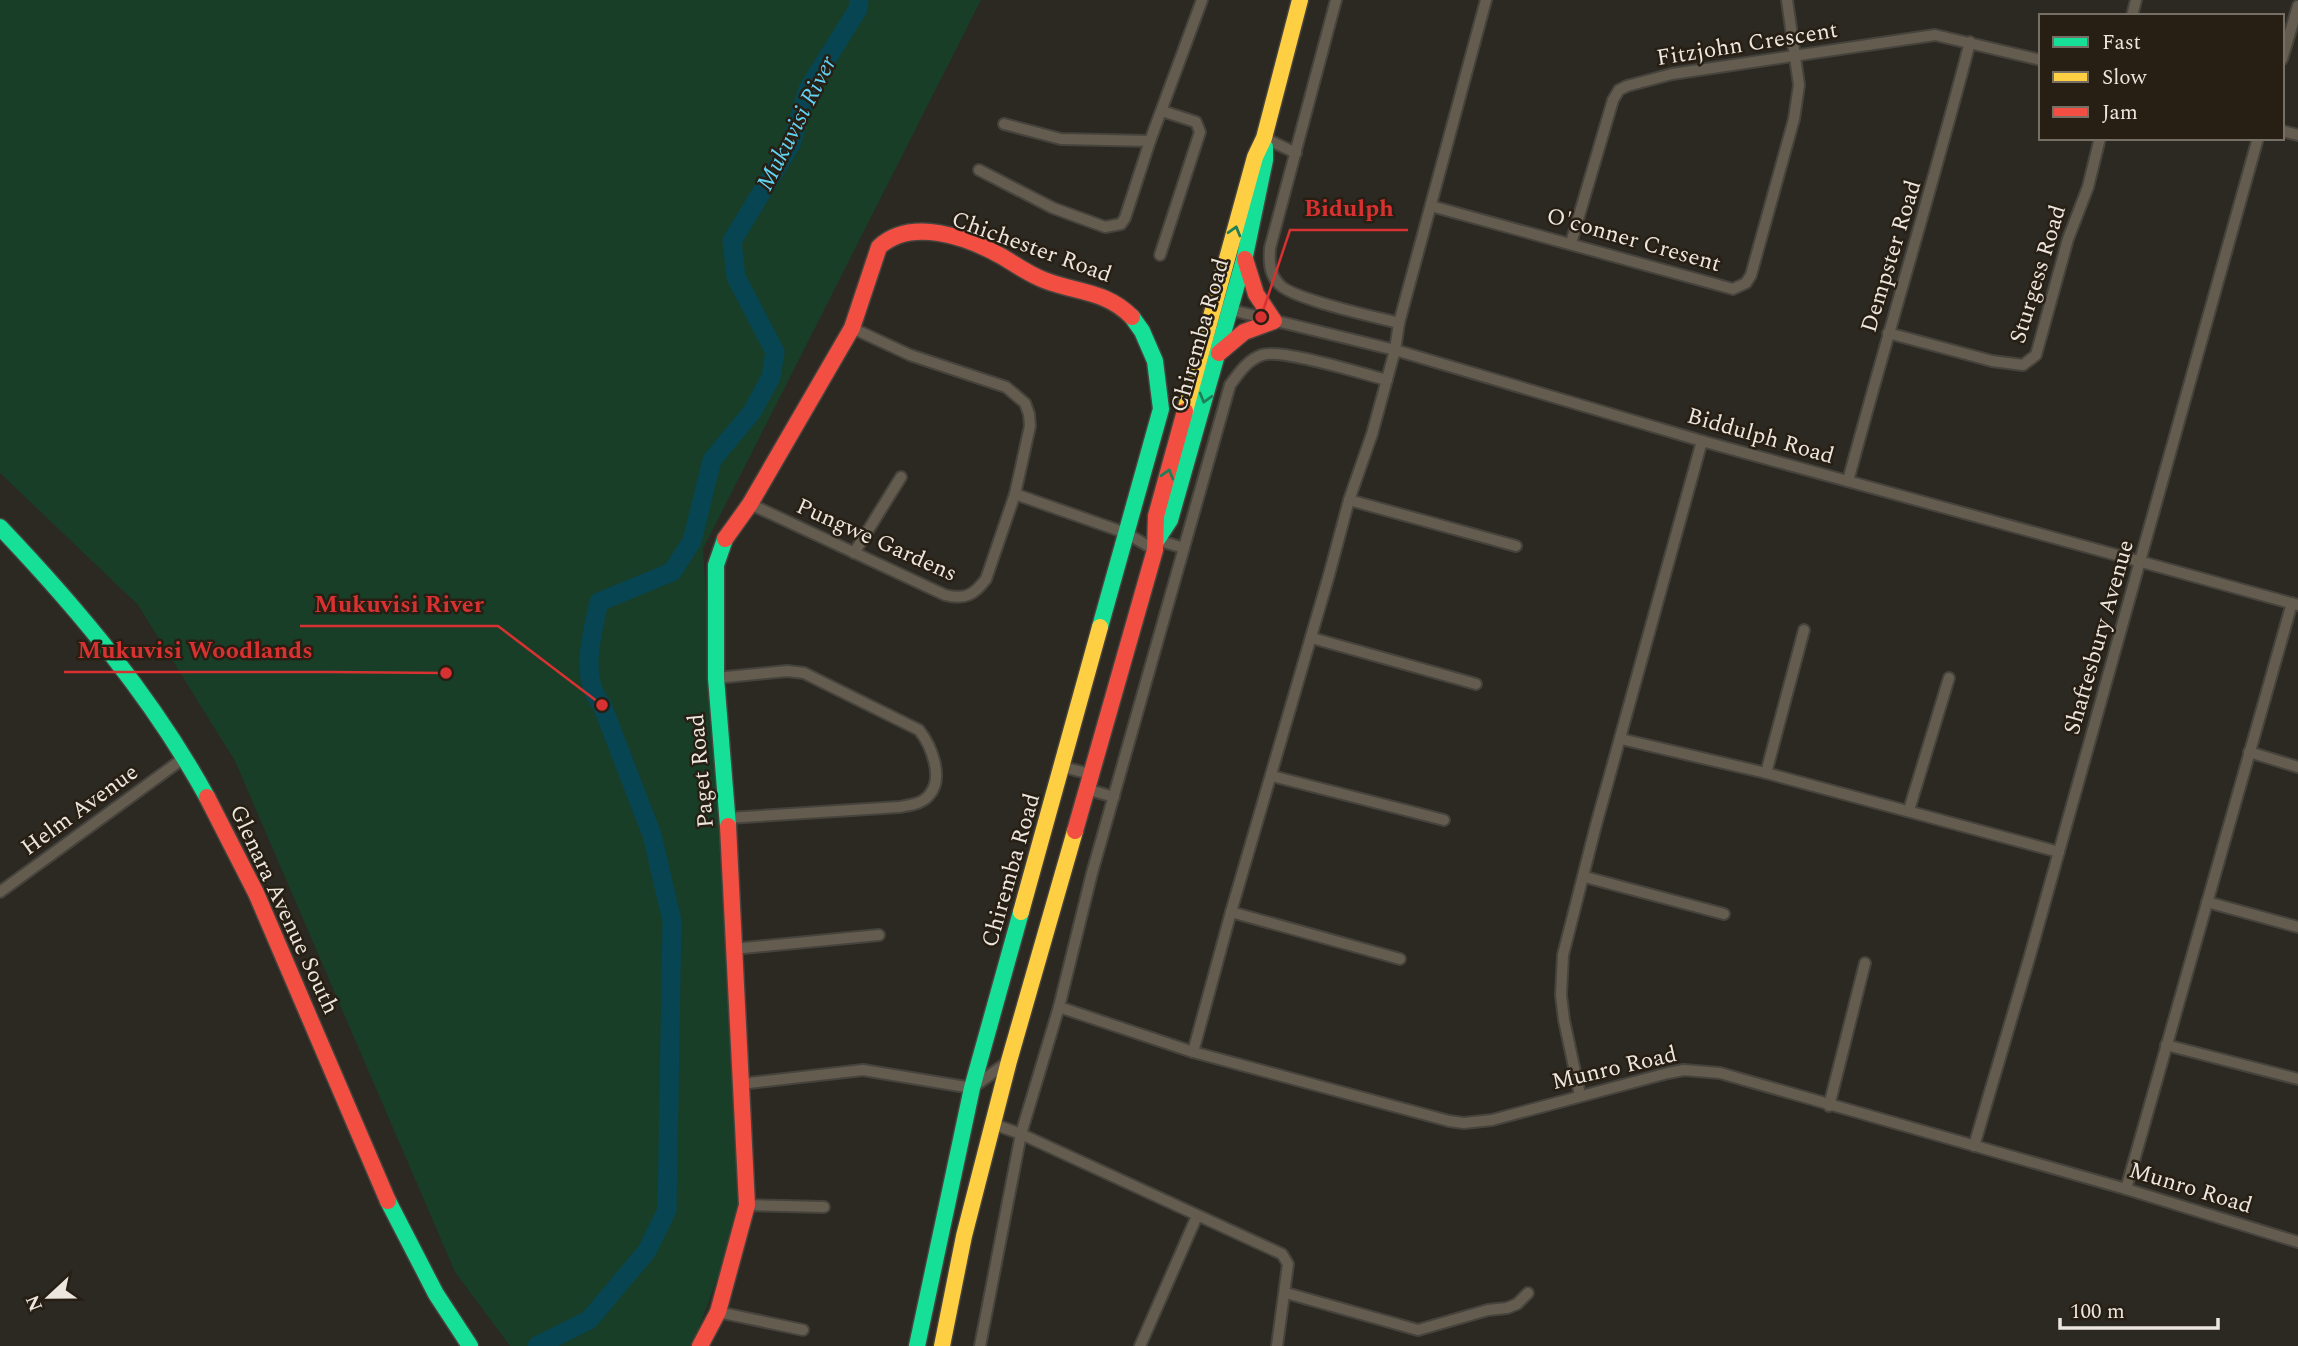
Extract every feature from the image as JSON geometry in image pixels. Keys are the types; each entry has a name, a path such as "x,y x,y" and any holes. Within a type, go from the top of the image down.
{"main road":[{"name":"Chiremba Road","path":"1156,545 1156,516 1221,307 1255,157 1264,138 1300,0"},
{"name":"Chiremba Road","path":"942,1346 964,1236 1009,1061 1156,545 1170,520 1218,354 1221,307 1245,256 1265,160 1264,138"},
{"name":"Chichester Road","path":"895,233 909,230 977,245 1031,274 1120,304 1129,312 1151,351 1158,371 1161,409"},
{"name":"Paget Road","path":"700,1346 718,1312 747,1205 728,818 716,678 716,565 724,541 750,504 852,328 879,247 885,238 895,233"},
{"path":"1218,354 1250,327 1274,321 1255,294 1248,276 1245,256"},
{"name":"Chiremba Road","path":"917,1346 972,1088 1161,409"},
{"name":"Glenara Avenue South","path":"0,527 86,621 124,669 184,758 257,893 367,1153 403,1230 470,1346"}],"street":[{"path":"979,170 1052,208 1105,227 1121,224 1202,0"},
{"path":"1336,0 1270,248 1269,263 1273,276 1287,292 1399,323"},
{"path":"1193,1052 1349,500 1372,434 1486,0"},
{"name":"O'conner Cresent","path":"1431,206 1733,289 1746,283 1751,275 1794,119 1799,85 1787,0"},
{"path":"2284,52 2298,6"},
{"name":"Fitzjohn Crescent","path":"1571,243 1613,100 1619,90 1638,82 1672,74 1935,35 2039,59"},
{"name":"Dempster Road","path":"1847,481 1937,172 1970,42"},
{"path":"1160,255 1200,132 1196,122 1162,111"},
{"path":"1004,124 1061,139 1150,141"},
{"path":"1264,138 1296,153"},
{"name":"Sturgess Road","path":"1888,333 1992,361 2023,365 2030,361 2036,355 2068,239 2088,187 2100,140"},
{"name":"Shaftesbury Avenue","path":"1974,1146 2141,562 2257,140"},
{"name":"Biddulph Road","path":"1221,307 1395,350 1702,441 2295,604"},
{"name":"Pungwe Gardens","path":"750,504 945,595 959,598 969,596 986,579 1015,494 1030,426 1025,403 1006,387 910,355 852,328"},
{"path":"979,1346 1021,1134 1059,1007 1092,873 1230,385 1252,359 1274,353 1387,380"},
{"path":"1580,1095 1560,995 1566,942 1702,441"},
{"path":"854,553 901,477"},
{"path":"1015,494 1156,545 1185,548"},
{"path":"1349,500 1516,546"},
{"path":"2126,1189 2249,752 2295,604"},
{"path":"1766,773 1804,630"},
{"path":"1312,638 1476,684"},
{"path":"716,678 787,671 804,673 919,730 928,741 933,754 935,784 931,794 915,804 728,818"},
{"path":"1909,810 1949,678"},
{"path":"1621,739 1766,773 2059,852"},
{"path":"2249,752 2298,767"},
{"name":"Helm Avenue","path":"0,892 184,758"},
{"path":"1063,766 1114,797"},
{"path":"1272,776 1444,820"},
{"path":"1584,877 1724,914"},
{"path":"2207,902 2298,927"},
{"path":"1231,912 1400,958"},
{"path":"733,948 879,935"},
{"path":"1829,1105 1865,963"},
{"name":"Munro Road","path":"1059,1007 1193,1052 1464,1123 1492,1119 1653,1076 1695,1070 1720,1073 2126,1189 2298,1242"},
{"path":"2166,1045 2298,1079"},
{"path":"740,1084 863,1070 972,1088 1009,1061"},
{"path":"993,1124 1021,1134 1282,1254 1287,1264 1286,1293 1277,1346"},
{"path":"747,1205 824,1207"},
{"path":"1140,1346 1197,1216"},
{"path":"1286,1293 1418,1330 1488,1310 1507,1308 1517,1304 1528,1293"},
{"path":"718,1312 803,1331"}],"green space":[{"path":"0,0 981,0 703,549 746,1201 692,1346 510,1346 455,1272 235,761 138,605 0,473"}],"waterway":[{"name":"Mukuvisi River","path":"537,1346 589,1320 647,1251 667,1210 672,921 652,835 591,682 589,655 599,602 672,572 692,541 712,460 752,412 771,377 775,352 736,277 732,241 791,144 808,89 858,9 859,0"}],"traffic: fast":[{"path":"1157,540 1170,520 1245,256 1265,160 1265,147"},
{"path":"1100,627 1161,409 1155,361 1142,331 1132,317"},
{"path":"0,527 58,590 112,655 162,724 207,797"},
{"path":"725,539 716,565 716,678 728,826"},
{"path":"917,1346 972,1088 1021,912"},
{"path":"388,1201 436,1294 470,1346"}],"traffic: slow":[{"path":"1185,411 1255,157 1264,138 1300,0"},
{"path":"1021,912 1100,627"},
{"path":"942,1346 964,1236 1009,1061 1075,831"}],"traffic: jam":[{"path":"725,539 750,504 852,328 879,247 892,238 923,232 939,233 972,242 1044,280 1112,302 1132,317"},
{"path":"1219,353 1244,332 1274,321 1256,294 1245,259"},
{"path":"1075,831 1155,550 1156,516 1185,411"},
{"path":"207,797 256,893 388,1201"},
{"path":"700,1346 718,1312 747,1205 728,826"}],"place":[{"name":"Bidulph","path":"1261,317"},
{"name":"Mukuvisi Woodlands","path":"446,673"},
{"name":"Mukuvisi River","path":"602,705"}]}
